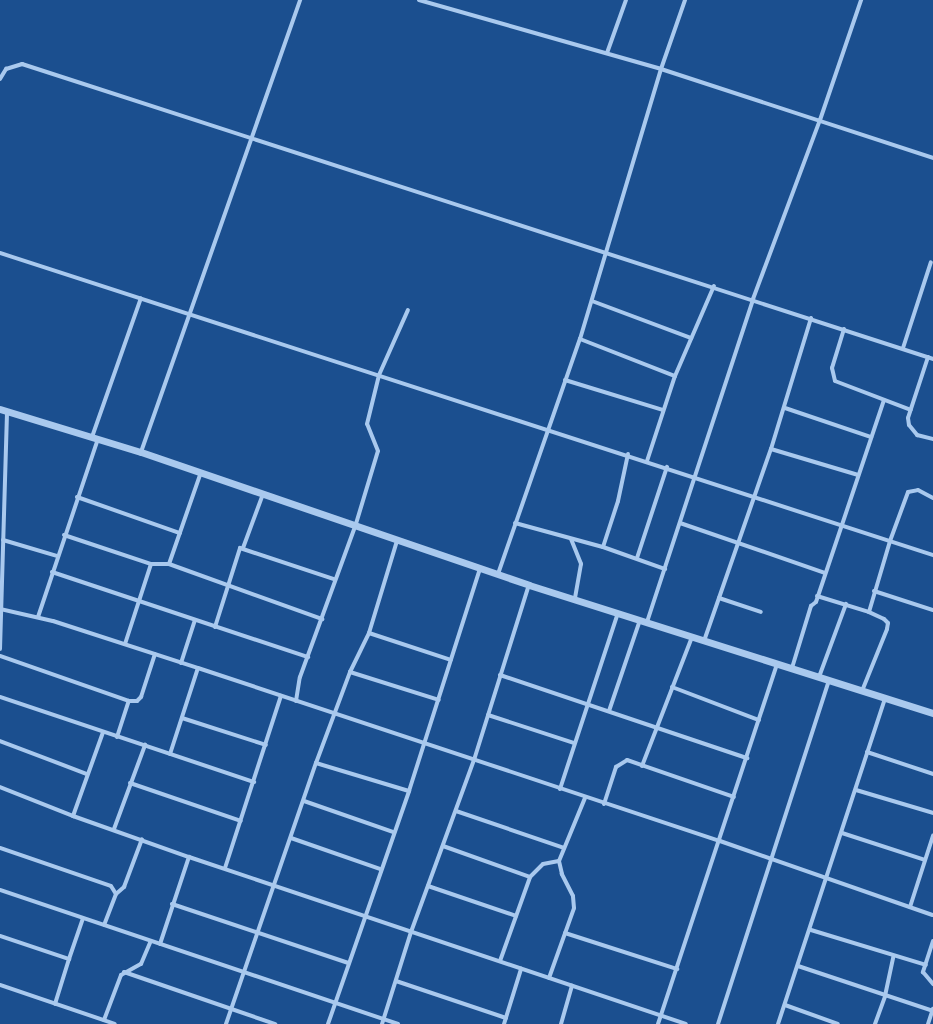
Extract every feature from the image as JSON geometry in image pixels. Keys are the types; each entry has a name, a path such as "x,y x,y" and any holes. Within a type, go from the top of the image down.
{"street":[{"path":"141,452 191,314 300,0"},
{"path":"420,0 661,68 933,158"},
{"path":"608,54 626,0"},
{"path":"498,574 580,339 661,68 685,0"},
{"path":"609,711 665,569 753,299 820,120 861,0"},
{"path":"0,79 6,69 22,64 714,286 931,358 908,418 912,430 917,435 933,439"},
{"path":"0,253 548,430 628,454 933,555"},
{"path":"903,348 931,262"},
{"path":"647,461 675,376 714,286"},
{"path":"38,617 141,298"},
{"path":"592,301 692,338"},
{"path":"296,701 308,657 322,619 334,579 355,527 378,451 367,429 367,424 379,375 408,310"},
{"path":"704,641 785,408 811,318"},
{"path":"844,329 832,368 835,380 911,410"},
{"path":"580,339 675,376"},
{"path":"565,380 663,410"},
{"path":"792,668 811,606 816,602 884,400"},
{"path":"785,408 871,437"},
{"path":"0,649 3,540 3,410 141,452 355,527 529,585 575,598 704,641 933,713"},
{"path":"771,449 858,475"},
{"path":"603,546 618,501 628,454"},
{"path":"637,558 667,468"},
{"path":"169,564 201,472"},
{"path":"869,612 890,541 908,492 918,490 933,496"},
{"path":"215,627 230,586 239,550 243,548 263,494"},
{"path":"77,497 180,533"},
{"path":"515,523 571,539 603,546 665,569"},
{"path":"680,523 825,573"},
{"path":"64,535 150,564 169,564 322,619"},
{"path":"571,539 581,564 575,598"},
{"path":"3,540 58,556"},
{"path":"226,1024 256,933 291,838 316,763 350,672 369,633 397,541"},
{"path":"243,548 334,579"},
{"path":"125,644 150,564"},
{"path":"328,1024 363,916 424,743 480,568"},
{"path":"52,572 308,657"},
{"path":"382,1024 411,932 474,760 529,585"},
{"path":"874,591 933,610"},
{"path":"818,596 869,612 884,619 888,623 887,629 862,691"},
{"path":"719,598 761,612"},
{"path":"819,677 846,604"},
{"path":"1,609 38,617 125,644 585,798 720,841 771,860 933,915"},
{"path":"560,789 618,613"},
{"path":"181,663 194,620"},
{"path":"369,633 451,660"},
{"path":"642,766 692,637"},
{"path":"0,656 129,701 137,701 141,697 155,654"},
{"path":"658,1024 720,841 777,664"},
{"path":"170,754 198,668"},
{"path":"350,672 438,700"},
{"path":"500,675 747,758"},
{"path":"718,1024 829,680"},
{"path":"672,687 759,720"},
{"path":"225,868 281,696"},
{"path":"0,697 254,782"},
{"path":"778,1024 811,930 885,698"},
{"path":"117,736 129,701"},
{"path":"488,715 574,743"},
{"path":"182,718 266,745"},
{"path":"73,816 103,732"},
{"path":"0,741 87,774"},
{"path":"114,829 145,745"},
{"path":"868,752 933,774"},
{"path":"604,804 619,763 627,760 734,797"},
{"path":"316,763 408,791"},
{"path":"130,783 240,821"},
{"path":"0,787 73,816 114,829 189,857 686,1024"},
{"path":"856,790 933,813"},
{"path":"549,978 575,902 562,874 559,861 585,798"},
{"path":"304,801 393,832"},
{"path":"456,811 564,848"},
{"path":"842,833 925,860"},
{"path":"910,907 933,836"},
{"path":"291,838 380,869"},
{"path":"104,925 116,894 124,887 142,839"},
{"path":"443,846 530,877"},
{"path":"0,848 111,886 116,894"},
{"path":"160,944 172,904 189,857"},
{"path":"500,961 530,877 543,864 559,861"},
{"path":"428,886 516,916"},
{"path":"0,890 398,1024"},
{"path":"172,904 348,963"},
{"path":"55,1004 83,918"},
{"path":"811,930 893,957 926,965"},
{"path":"565,933 677,969"},
{"path":"0,936 69,959"},
{"path":"104,1020 121,975 141,964 151,941"},
{"path":"933,941 926,965 925,977 933,984"},
{"path":"875,1024 885,996 893,957"},
{"path":"798,966 885,996 933,1010 928,1024"},
{"path":"504,1024 521,969"},
{"path":"124,972 275,1024"},
{"path":"396,981 506,1018"},
{"path":"0,985 115,1024"},
{"path":"561,1024 572,986"},
{"path":"785,1005 838,1024"}]}
